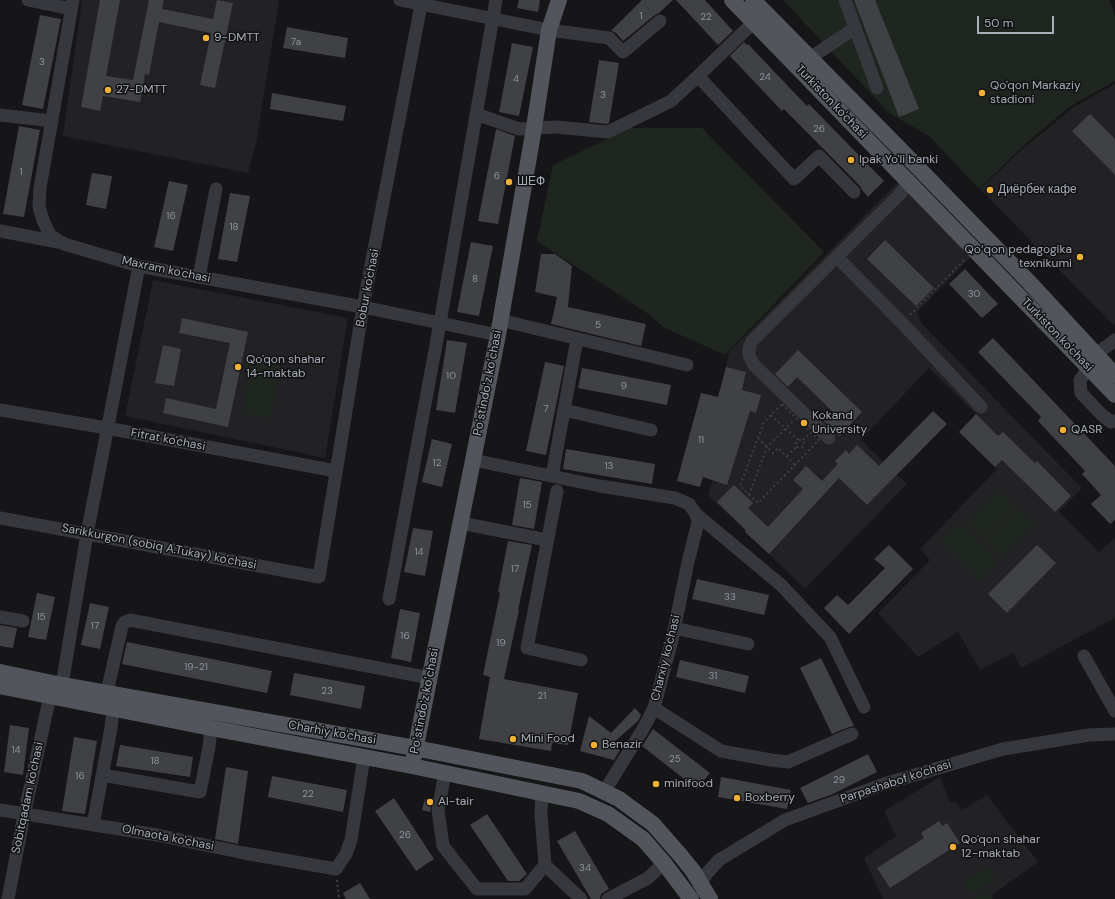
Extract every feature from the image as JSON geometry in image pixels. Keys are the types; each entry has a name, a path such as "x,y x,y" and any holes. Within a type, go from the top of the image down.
{"main road":[{"name":"Poʻstindoʻz koʻchasi","path":"412,766 499,327 534,128 549,30 559,0"},
{"name":"Turkiston ko'chasi","path":"732,0 974,249 1092,361 1115,375"},
{"name":"Turkiston ko'chasi","path":"753,0 1029,282 1092,361 1115,395"},
{"name":"Charhiy ko'chasi","path":"0,672 416,748 582,781 619,799 653,824 681,856 710,899"},
{"name":"Charhiy ko'chasi","path":"0,686 412,766 579,801 608,814 643,839 664,863 690,898"}],"street":[{"path":"28,0 72,4"},
{"path":"400,0 421,2 493,19 549,30 609,38 624,52 660,21"},
{"path":"389,599 440,323 496,0"},
{"path":"845,0 877,88"},
{"name":"Bobur ko'chasi","path":"319,577 363,307 421,2"},
{"name":"Maxram ko'chasi","path":"72,4 40,188 39,207 50,235 64,244 139,266 363,307 440,323 499,327 577,339 687,365"},
{"path":"476,114 519,128 556,127 608,132 671,101 754,22"},
{"path":"810,58 855,28"},
{"path":"698,76 794,179 818,156 854,192"},
{"path":"0,114 52,121"},
{"path":"829,438 799,415 754,365 749,356 748,348 752,341 900,195 909,183"},
{"path":"199,277 216,190"},
{"path":"0,231 64,244"},
{"path":"837,257 981,407"},
{"path":"62,684 87,534 139,266"},
{"path":"552,476 577,339"},
{"path":"1115,340 1092,361 1080,380 1081,393 1110,422 1115,421"},
{"name":"Fitrat ko'chasi","path":"0,410 107,428 336,471"},
{"path":"564,410 651,430"},
{"path":"473,460 600,486 675,498 689,504 696,514 781,585 830,637 864,707"},
{"path":"557,491 527,648 581,660"},
{"name":"Charxiy ko'chasi","path":"604,792 643,729 654,708 698,522 696,514"},
{"name":"Sarikkurgon (sobiq A.Tukay) ko'chasi","path":"0,518 319,577"},
{"path":"461,523 547,540"},
{"path":"0,617 23,621"},
{"path":"107,692 122,626 125,622 130,620 430,678"},
{"path":"674,628 748,644"},
{"path":"1084,656 1115,711"},
{"name":"Sobitqadam ko'chasi","path":"8,899 24,815 50,696"},
{"path":"93,825 111,728 113,708"},
{"path":"654,708 721,751 771,760 788,762 852,734"},
{"path":"102,775 200,792 209,747 211,728"},
{"name":"Parpashabof ko'chasi","path":"701,884 707,873 719,860 785,820 884,784 1002,749 1089,736 1115,734"},
{"path":"336,869 346,854 351,840 364,757"},
{"path":"445,773 438,810 443,846 477,889 525,889 545,865"},
{"path":"542,793 541,814 545,865 581,899"},
{"name":"Olmaota ko'chasi","path":"0,810 157,835 244,853 336,869"},
{"path":"608,899 648,878 664,863"}],"path":[{"path":"827,164 849,143"},
{"path":"902,323 974,249"},
{"path":"782,404 799,415 811,432 819,440 758,503 740,486 764,422 782,404"},
{"path":"771,415 798,440 803,440 811,432"},
{"path":"749,495 767,447 799,415"},
{"path":"758,438 773,453 778,448 795,465"},
{"path":"787,456 797,446 796,443 798,440"},
{"path":"803,440 805,443 804,446 808,451"},
{"path":"797,446 801,448 804,446"},
{"path":"336,869 339,899"}],"shaded area":[{"path":"82,0 279,0 256,144 248,173 63,136"},
{"name":"Qo'qon Markaziy stadioni","path":"783,0 1109,0 1115,14 1115,81 1072,105 1025,144 979,189 929,136 889,113"},
{"name":"Qo‘qon pedagogika texnikumi","path":"1115,84 1115,324 1113,325 980,189 1025,147 1074,107"},
{"path":"631,128 702,128 824,252 725,355 663,327 650,315 537,241 553,165"},
{"name":"Kokand University","path":"899,181 972,256 917,312 922,324 1082,488 1059,512 1099,552 1115,538 1115,618 1021,668 1013,653 980,670 958,632 918,657 878,613 930,560 920,549 997,469 959,432 976,414 929,368 861,440 907,484 805,589 708,495 737,407 722,385 729,352"},
{"name":"Qo'qon shahar 14-maktab","path":"153,280 348,318 325,458 125,416"},
{"path":"252,359 281,364 271,418 242,413"},
{"path":"1000,490 1017,507 984,539 967,522"},
{"path":"1018,508 1035,524 1002,557 985,540"},
{"path":"960,523 999,562 980,581 941,542"},
{"name":"Qo'qon shahar 12-maktab","path":"940,777 950,803 955,801 962,810 987,795 1038,862 991,896 993,899 883,899 864,858 896,836 884,811"},
{"path":"988,866 996,879 972,895 963,883"},
{"path":"986,890 992,899 973,899"}],"building":[{"path":"100,0 120,0 106,76 133,80 149,0 164,0 162,9 213,19 217,0 233,3 215,88 200,85 211,33 159,22 149,75 145,74 140,102 103,96 100,111 81,107"},
{"path":"519,0 540,0 538,12 517,8"},
{"path":"642,0 673,0 623,41 615,32 611,31"},
{"path":"676,0 705,0 733,31 718,45"},
{"path":"854,0 875,0 919,109 899,117"},
{"path":"40,15 61,19 43,109 22,105"},
{"path":"287,27 348,38 345,58 283,48"},
{"path":"744,42 747,45 748,44 807,106 809,104 884,181 868,197 860,186 784,109 782,111 730,56"},
{"path":"512,43 533,47 519,116 499,112"},
{"path":"599,60 619,63 609,123 607,124 589,122"},
{"path":"272,93 346,106 343,121 270,109"},
{"path":"1090,114 1115,139 1115,175 1072,131"},
{"path":"19,126 40,130 24,217 3,214"},
{"path":"496,129 515,136 498,224 478,221"},
{"path":"92,173 112,176 106,209 86,205"},
{"path":"169,181 188,185 173,251 154,247"},
{"path":"230,193 250,196 237,262 218,259"},
{"path":"885,240 934,288 916,306 867,259"},
{"path":"471,242 493,246 479,316 457,312"},
{"path":"541,254 555,254 572,266 568,307 646,324 641,346 551,324 557,297 535,292"},
{"path":"965,269 998,304 982,318 949,284"},
{"path":"182,318 248,332 228,427 163,413 166,398 216,409 230,343 179,333"},
{"path":"993,338 1115,466 1115,520 1110,524 1091,504 1101,495 1082,474 1085,471 1038,421 1041,417 978,352"},
{"path":"447,340 467,343 455,413 436,410"},
{"path":"163,345 181,349 174,386 155,383"},
{"path":"798,350 862,412 839,436 824,421 833,412 797,377 788,387 775,374"},
{"path":"545,362 564,366 546,455 526,451"},
{"path":"726,367 746,372 742,390 761,395 756,413 750,411 727,485 703,477 700,487 677,481 701,393 718,397"},
{"path":"582,368 671,385 667,405 578,388"},
{"path":"933,411 947,424 867,505 839,478 769,554 745,532 746,530 717,502 734,485 753,503 748,508 768,527 803,489 793,480 806,466 822,481 838,464 835,461 846,450 849,454 857,445 879,466"},
{"path":"976,414 998,436 1003,432 1035,463 1037,461 1071,496 1055,512 1002,460 995,467 959,432"},
{"path":"432,439 452,444 442,487 422,482"},
{"path":"566,449 655,464 652,484 563,469"},
{"path":"520,478 542,482 534,529 512,525"},
{"path":"413,528 433,531 425,576 404,572"},
{"path":"508,541 532,545 504,679 578,693 568,745 552,743 551,751 479,739 490,677 483,675 500,593 498,592"},
{"path":"889,545 913,569 849,634 824,608 837,595 848,605 885,568 874,559"},
{"path":"1037,545 1056,563 1007,613 988,594"},
{"path":"697,579 769,595 764,615 692,599"},
{"path":"37,593 55,597 46,640 28,637"},
{"path":"90,603 109,607 100,649 81,645"},
{"path":"400,609 420,613 411,662 391,658"},
{"path":"0,625 17,628 13,648 0,646"},
{"path":"127,642 272,671 267,693 122,664"},
{"path":"821,658 854,726 832,734 800,668"},
{"path":"680,660 749,676 745,693 676,677"},
{"path":"294,673 365,686 361,709 290,695"},
{"path":"635,708 641,715 638,721 613,743 620,750 614,760 580,751 589,716 611,733"},
{"path":"10,725 29,728 23,775 4,772"},
{"path":"653,729 710,773 697,789 642,746"},
{"path":"74,737 97,741 85,814 62,811"},
{"path":"120,745 193,757 190,777 116,766"},
{"path":"868,754 877,772 833,794 808,803 800,788"},
{"path":"226,767 248,771 238,844 215,839"},
{"path":"272,776 347,790 343,812 268,797"},
{"path":"721,777 791,790 787,809 718,797"},
{"path":"394,798 434,859 416,871 375,811"},
{"path":"425,799 432,800 430,812 422,810"},
{"path":"487,814 527,874 519,881 508,881 470,825"},
{"path":"939,821 942,826 947,823 960,843 890,888 877,868 924,838 921,833"},
{"path":"575,831 609,889 601,894 600,899 591,899 557,841"},
{"path":"360,883 370,899 346,899 343,893"}],"place":[{"name":"9-DMTT","path":"206,38"},
{"name":"27-DMTT","path":"108,90"},
{"name":"Qo'qon Markaziy stadioni","path":"982,93"},
{"name":"Ipak Yo'li banki","path":"851,160"},
{"name":"ШЕФ","path":"509,182"},
{"name":"Диёрбек кафе","path":"990,190"},
{"name":"Qo‘qon pedagogika texnikumi","path":"1080,257"},
{"name":"Qo'qon shahar 14-maktab","path":"238,367"},
{"name":"Kokand University","path":"804,423"},
{"name":"QASR","path":"1063,430"},
{"name":"Mini Food","path":"513,739"},
{"name":"Benazir","path":"594,745"},
{"name":"minifood","path":"656,784"},
{"name":"Boxberry","path":"737,798"},
{"name":"Al-tair","path":"430,802"},
{"name":"Qo'qon shahar 12-maktab","path":"953,847"}]}
